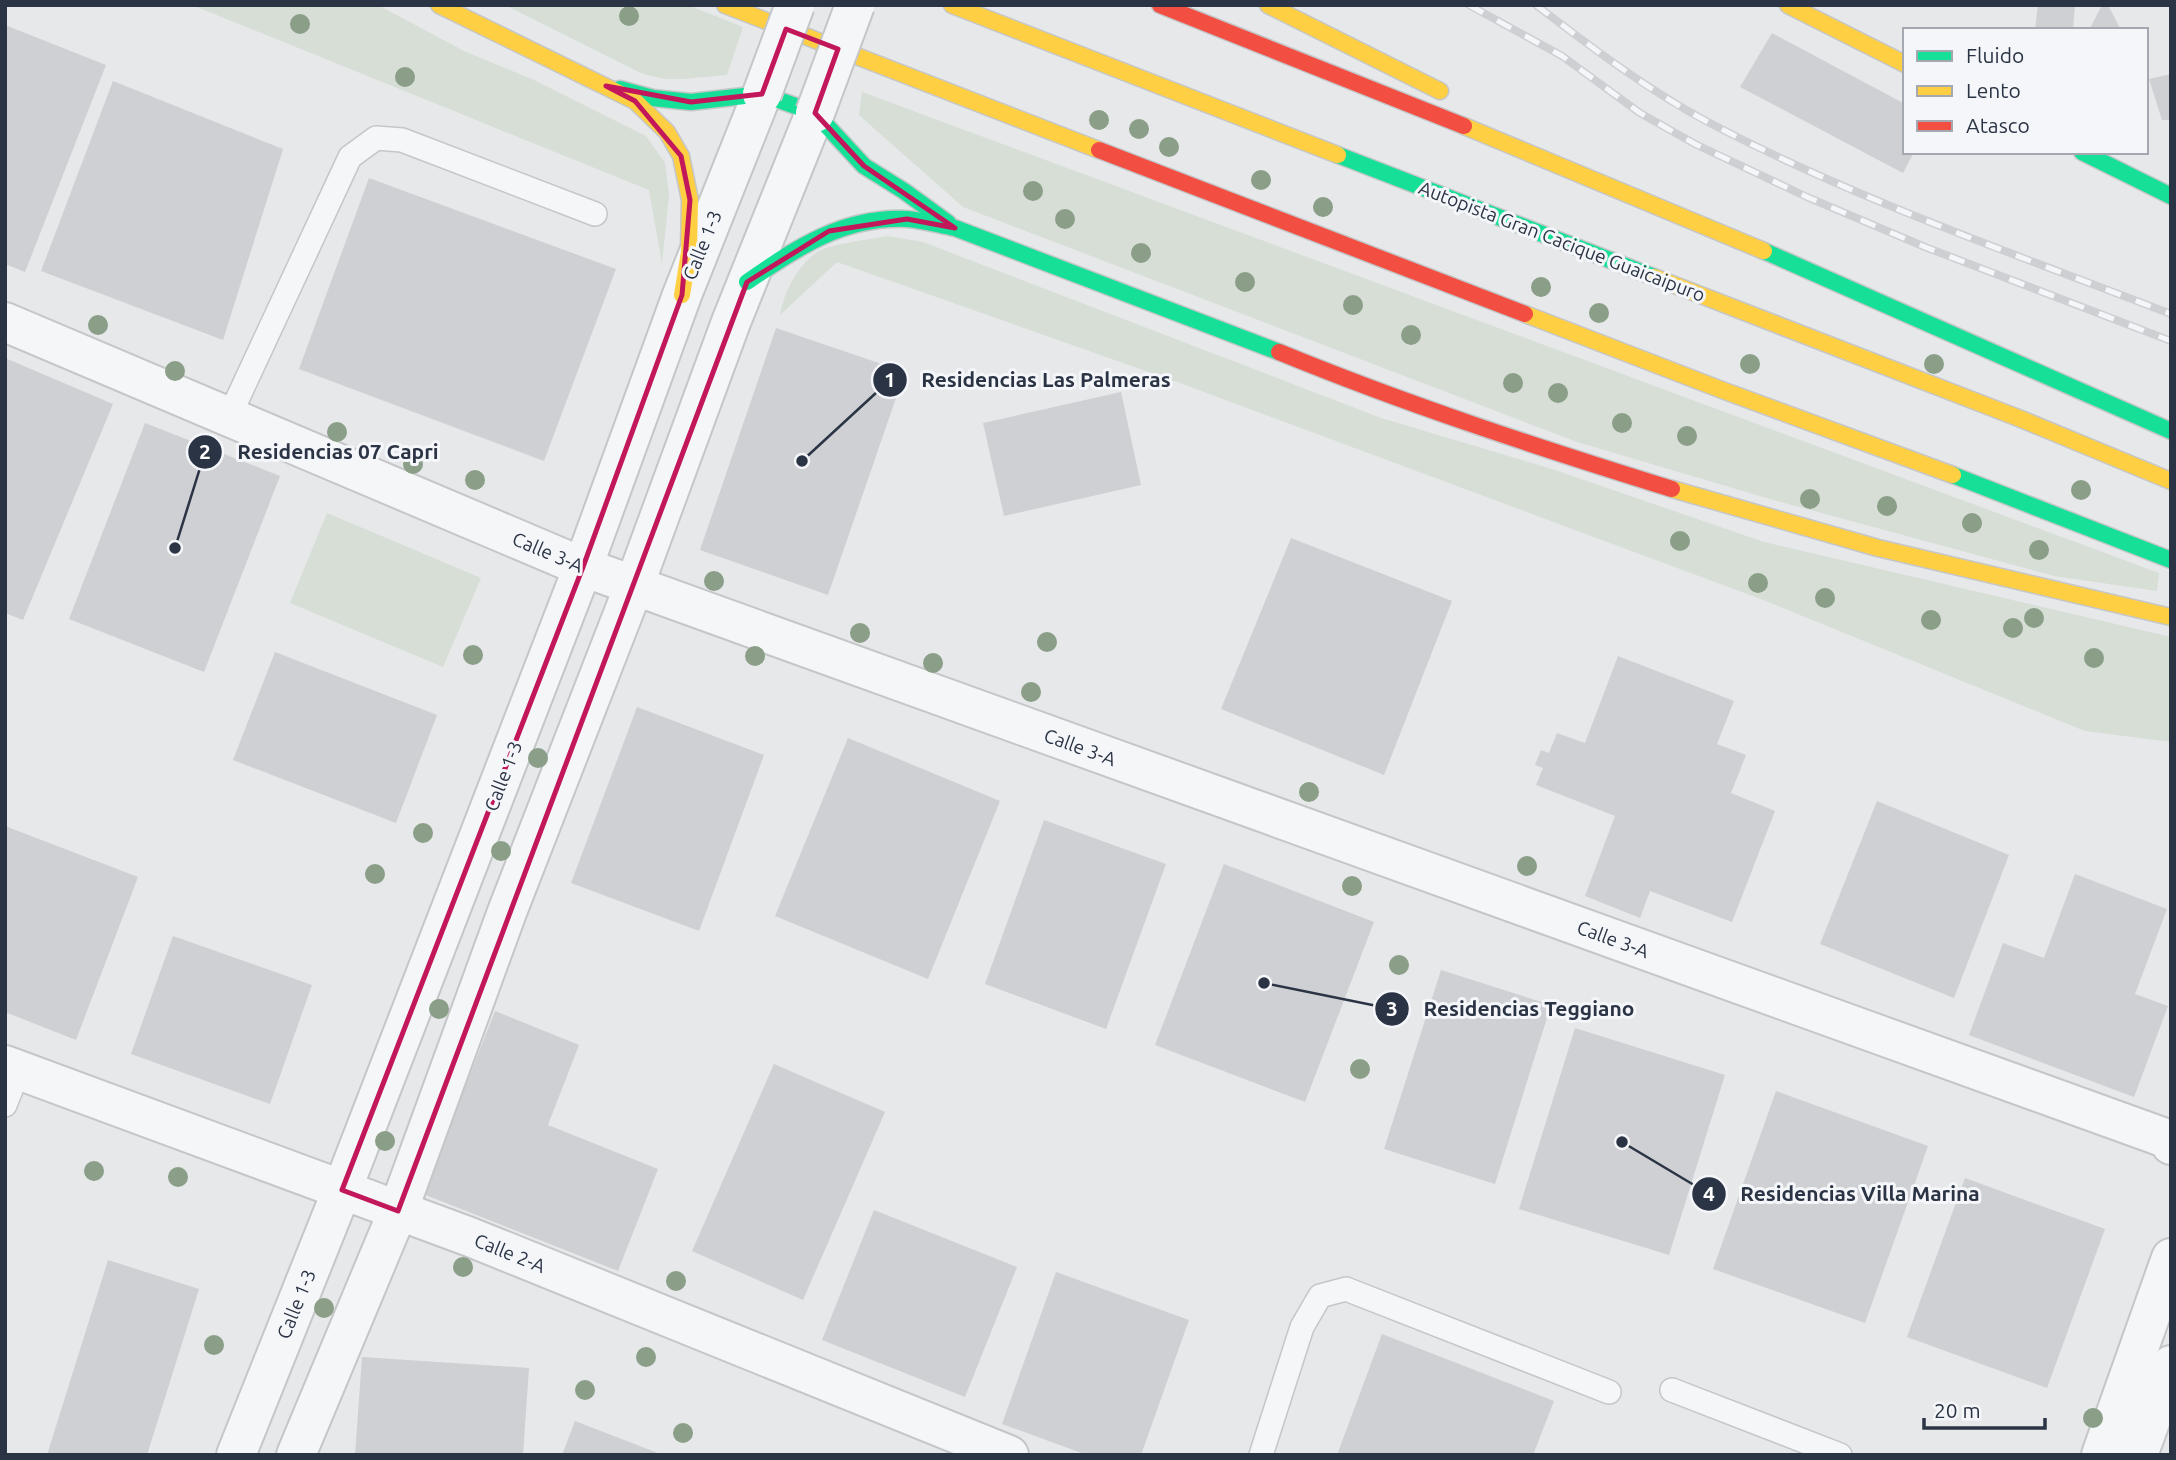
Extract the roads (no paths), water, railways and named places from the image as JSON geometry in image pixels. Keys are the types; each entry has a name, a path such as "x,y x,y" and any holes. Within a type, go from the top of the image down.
{"main road":[{"path":"439,5 635,101 667,132 681,156 690,200 689,252 682,295"},
{"path":"725,5 1722,390 1930,466 2171,560"},
{"name":"Autopista Gran Cacique Guaicaipuro","path":"952,5 1996,409 2171,481"},
{"path":"1160,5 1623,191 2171,431"},
{"path":"1268,5 1450,96"},
{"path":"1787,5 1903,63"},
{"path":"606,86 653,98 691,102 762,94 815,113 864,166 955,228"},
{"path":"1523,133 1623,191"},
{"path":"2086,154 2171,197"},
{"path":"747,282 788,253 829,232 879,221 907,219 955,228 1397,399 1566,456 1884,549 2056,593 2171,617"}],"street":[{"name":"Calle 1-3","path":"236,1455 342,1190 583,567 682,295 795,5"},
{"path":"296,1455 398,1211 507,912 855,5"},
{"name":"Calle 3-A","path":"5,322 583,567 2169,1142"},
{"name":"Calle 2-A","path":"10,1080 342,1190 483,1242 1009,1455"},
{"path":"2101,1455 2171,1258"},
{"path":"2137,1455 2171,1366"}],"lane":[{"path":"229,417 350,157 376,138 402,140 595,214"},
{"path":"1261,1455 1302,1327 1320,1296 1346,1289 1609,1392"},
{"path":"1672,1390 1838,1454"}],"railway":[{"path":"1469,5 1562,56 1640,113 1695,144 1807,197 1925,247 2171,341"},
{"path":"1536,5 1640,81 1706,121 1762,149 1877,201 2171,314"}],"place":[{"name":"Residencias Las Palmeras","path":"802,461"},
{"name":"Residencias 07 Capri","path":"175,548"},
{"name":"Residencias Teggiano","path":"1264,983"},
{"name":"Residencias Villa Marina","path":"1622,1142"}]}
